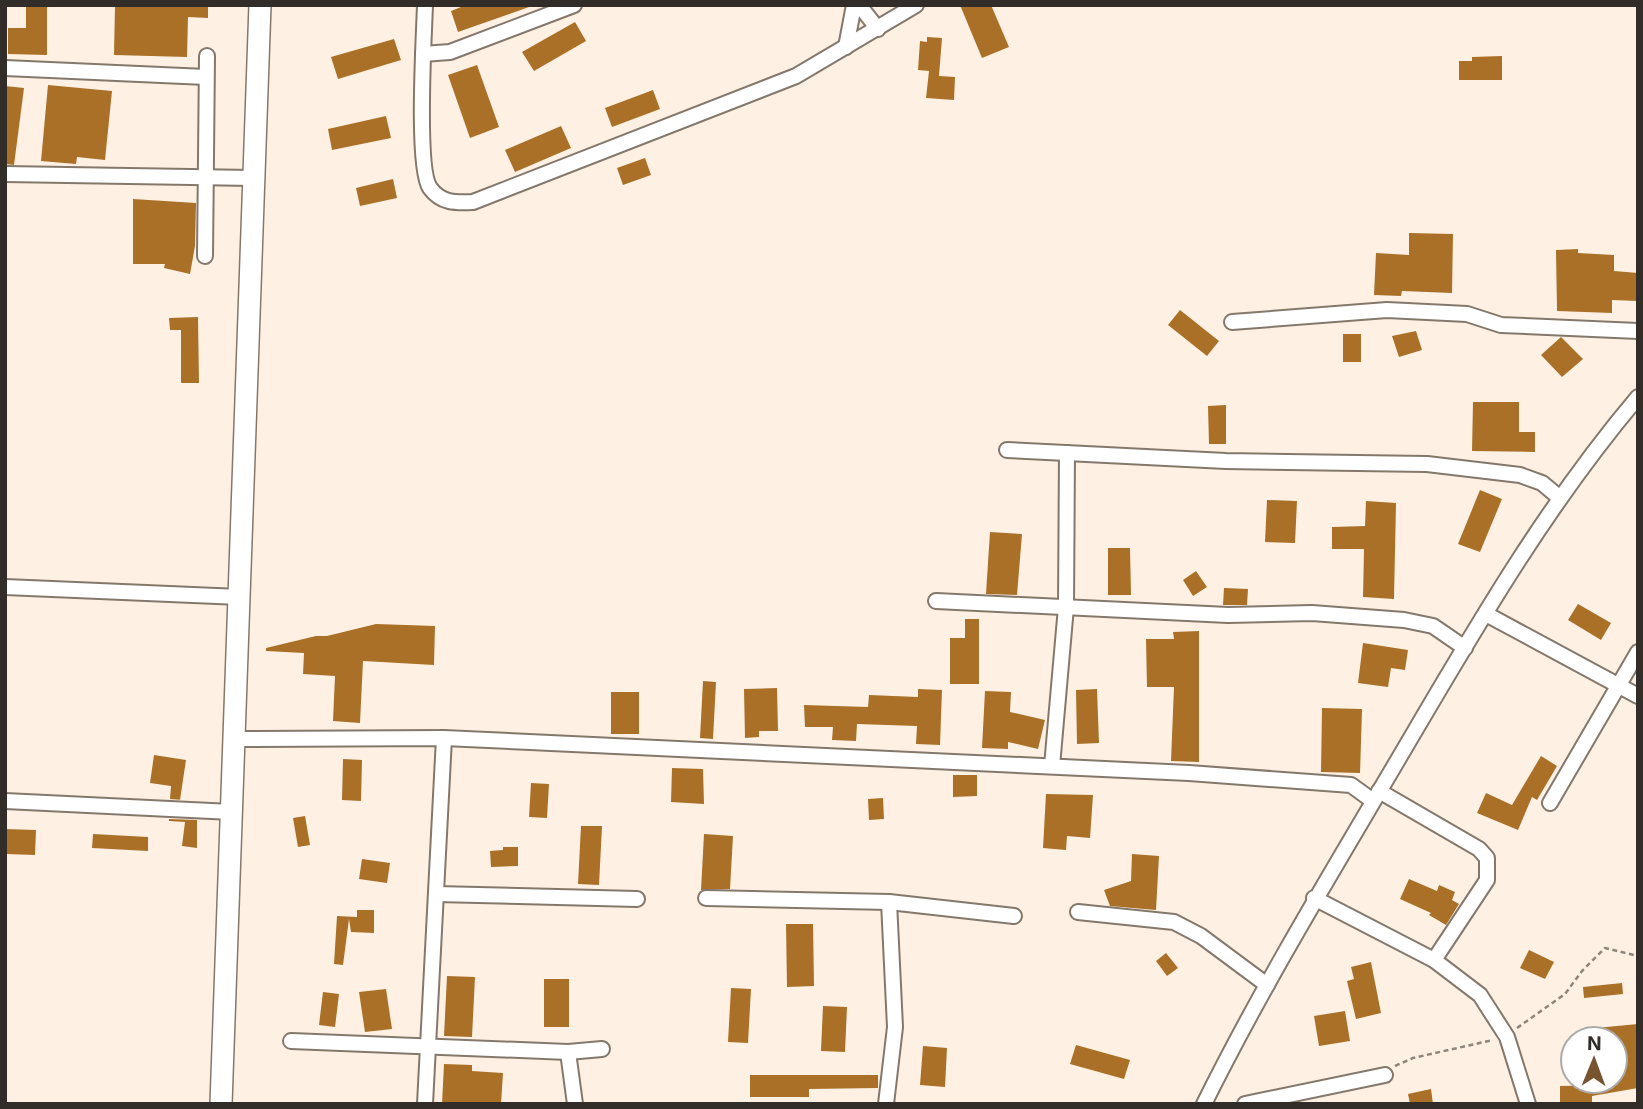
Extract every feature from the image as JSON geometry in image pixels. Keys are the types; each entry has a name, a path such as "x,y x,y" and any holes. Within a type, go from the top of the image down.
{"street":[{"path":"221,1104 260,5"},
{"path":"425,5 422,125 428,185 439,198 454,203 472,202 796,76 916,5"},
{"path":"424,54 450,52 574,5"},
{"path":"846,47 857,5"},
{"path":"857,5 878,29"},
{"path":"205,256 207,56"},
{"path":"5,68 206,77"},
{"path":"5,174 253,178"},
{"path":"1232,322 1387,310 1467,314 1501,325 1638,331"},
{"path":"1204,1104 1314,898 1465,648 1560,498 1638,397"},
{"path":"1007,450 1226,461 1427,464 1520,475 1542,483 1560,498"},
{"path":"1052,766 1066,607 1068,453"},
{"path":"5,587 240,597"},
{"path":"936,601 1228,615 1312,613 1404,620 1433,626 1465,648"},
{"path":"1486,614 1638,696"},
{"path":"1550,803 1638,652"},
{"path":"236,739 444,738 1052,766 1351,785 1479,849 1487,858 1487,880 1433,960"},
{"path":"425,1104 444,738"},
{"path":"5,801 232,812"},
{"path":"436,894 637,899"},
{"path":"706,898 889,902 1014,916"},
{"path":"1314,898 1433,960 1480,995 1507,1037 1528,1104"},
{"path":"886,1104 895,1027 889,902"},
{"path":"1079,912 1174,922 1201,936 1267,985"},
{"path":"291,1041 568,1052 602,1049"},
{"path":"568,1052 575,1104"},
{"path":"1245,1104 1385,1076"}],"path":[{"path":"1385,1076 1397,1064 1413,1058 1507,1037 1565,994 1582,971 1605,948 1638,956"}],"building":[{"path":"26,5 47,5 47,55 8,54 8,28 26,28"},
{"path":"115,5 208,5 208,18 188,17 187,57 114,55"},
{"path":"466,5 529,7 458,32 451,11"},
{"path":"960,5 991,5 1009,47 982,58"},
{"path":"575,22 586,41 534,71 522,52"},
{"path":"927,37 942,38 939,76 955,77 954,100 926,98 929,71 918,70 920,41 927,42"},
{"path":"394,39 401,60 338,79 331,57"},
{"path":"1502,56 1502,80 1459,80 1459,61 1472,61 1472,57"},
{"path":"477,65 499,127 470,138 448,75"},
{"path":"48,85 112,91 105,160 77,157 76,164 41,161"},
{"path":"5,86 24,88 14,165 5,164"},
{"path":"653,90 660,109 612,127 605,108"},
{"path":"386,116 391,138 332,150 328,129"},
{"path":"561,126 571,148 515,172 505,150"},
{"path":"645,158 651,175 623,185 617,168"},
{"path":"393,179 397,198 360,206 356,188"},
{"path":"133,199 196,203 195,246 190,274 164,268 165,264 133,264"},
{"path":"1409,233 1453,234 1452,293 1402,291 1401,296 1374,295 1376,253 1409,255"},
{"path":"1578,249 1578,253 1614,255 1614,271 1638,273 1638,301 1612,300 1612,313 1557,311 1556,250"},
{"path":"1180,310 1219,341 1207,356 1168,325"},
{"path":"198,317 199,383 181,383 181,330 170,330 169,318"},
{"path":"1416,331 1422,350 1399,357 1392,336"},
{"path":"1343,334 1361,334 1361,362 1343,362"},
{"path":"1561,337 1583,359 1562,377 1541,355"},
{"path":"1473,402 1519,402 1519,432 1535,432 1535,452 1472,451"},
{"path":"1226,405 1226,444 1209,444 1208,406"},
{"path":"1480,490 1502,499 1480,552 1458,544"},
{"path":"1267,500 1297,501 1295,543 1265,542"},
{"path":"1366,501 1396,503 1394,599 1363,597 1364,549 1332,549 1332,527 1365,526"},
{"path":"990,532 1022,534 1017,595 986,594"},
{"path":"1108,548 1130,548 1131,595 1108,595"},
{"path":"1196,571 1207,587 1193,596 1183,580"},
{"path":"1224,588 1248,589 1247,605 1223,605"},
{"path":"1578,604 1611,623 1601,640 1568,620"},
{"path":"965,619 979,619 979,684 950,684 950,638 965,638"},
{"path":"376,624 435,626 434,665 363,661 360,723 333,721 335,676 303,674 304,653 266,651 266,648"},
{"path":"1199,631 1199,762 1171,761 1174,687 1147,687 1146,639 1174,639 1173,632"},
{"path":"1363,643 1408,650 1405,670 1391,668 1388,687 1358,683"},
{"path":"703,681 716,682 713,739 700,738"},
{"path":"777,688 778,731 759,731 759,737 745,738 744,689"},
{"path":"918,689 942,690 940,745 916,744 917,726 857,724 856,741 832,740 833,727 805,727 804,705 868,707 869,695 918,697"},
{"path":"1097,689 1099,743 1077,744 1076,690"},
{"path":"985,691 1011,692 1010,712 1045,720 1038,749 1008,742 1008,749 982,748"},
{"path":"611,692 639,692 639,734 611,734"},
{"path":"1322,708 1362,709 1360,773 1321,772"},
{"path":"154,755 186,760 180,800 170,799 171,786 150,783"},
{"path":"1541,756 1557,766 1537,800 1532,797 1518,830 1477,813 1486,793 1512,805"},
{"path":"343,759 362,760 361,801 342,800"},
{"path":"672,768 703,769 704,804 671,802"},
{"path":"953,775 977,775 977,796 953,797"},
{"path":"531,783 549,784 547,818 529,817"},
{"path":"1046,794 1093,795 1090,838 1067,836 1066,850 1043,848"},
{"path":"883,798 884,819 869,820 868,799"},
{"path":"305,816 310,845 298,847 293,818"},
{"path":"169,819 197,820 197,848 182,846 185,822"},
{"path":"581,826 602,826 599,885 578,884"},
{"path":"5,829 36,830 35,855 5,854"},
{"path":"93,834 148,837 148,851 92,848"},
{"path":"704,834 733,836 730,889 701,890"},
{"path":"503,847 518,847 518,866 491,867 490,851 503,850"},
{"path":"1132,854 1159,856 1156,910 1110,906 1104,890 1131,881"},
{"path":"362,859 390,863 387,883 359,879"},
{"path":"1409,879 1437,891 1439,885 1455,892 1452,900 1459,904 1446,925 1429,915 1431,913 1400,899"},
{"path":"357,910 374,910 374,933 351,932 349,919 343,965 334,964 337,916 357,917"},
{"path":"786,924 813,924 814,986 787,987"},
{"path":"1529,950 1554,962 1545,979 1520,968"},
{"path":"1166,953 1178,968 1167,976 1156,961"},
{"path":"1371,962 1381,1013 1356,1019 1347,981 1354,979 1351,967"},
{"path":"447,976 475,977 472,1037 444,1036"},
{"path":"544,979 569,979 569,1027 544,1027"},
{"path":"1622,983 1623,994 1584,998 1583,987"},
{"path":"731,988 751,989 748,1043 728,1042"},
{"path":"386,989 392,1029 365,1032 359,992"},
{"path":"323,992 339,994 335,1027 319,1025"},
{"path":"823,1006 847,1007 845,1052 821,1051"},
{"path":"1345,1011 1350,1041 1319,1046 1314,1016"},
{"path":"1638,1024 1638,1088 1629,1090 1629,1025"},
{"path":"1076,1045 1130,1060 1124,1079 1070,1064"},
{"path":"923,1046 947,1048 945,1087 920,1085"},
{"path":"444,1064 472,1065 472,1071 503,1073 501,1104 442,1104"},
{"path":"750,1075 878,1075 878,1088 809,1089 809,1097 750,1097"},
{"path":"1431,1089 1433,1104 1410,1104 1408,1094"},
{"path":"1560,1095 1598,1095 1592,1096 1592,1102 1560,1103"}]}
